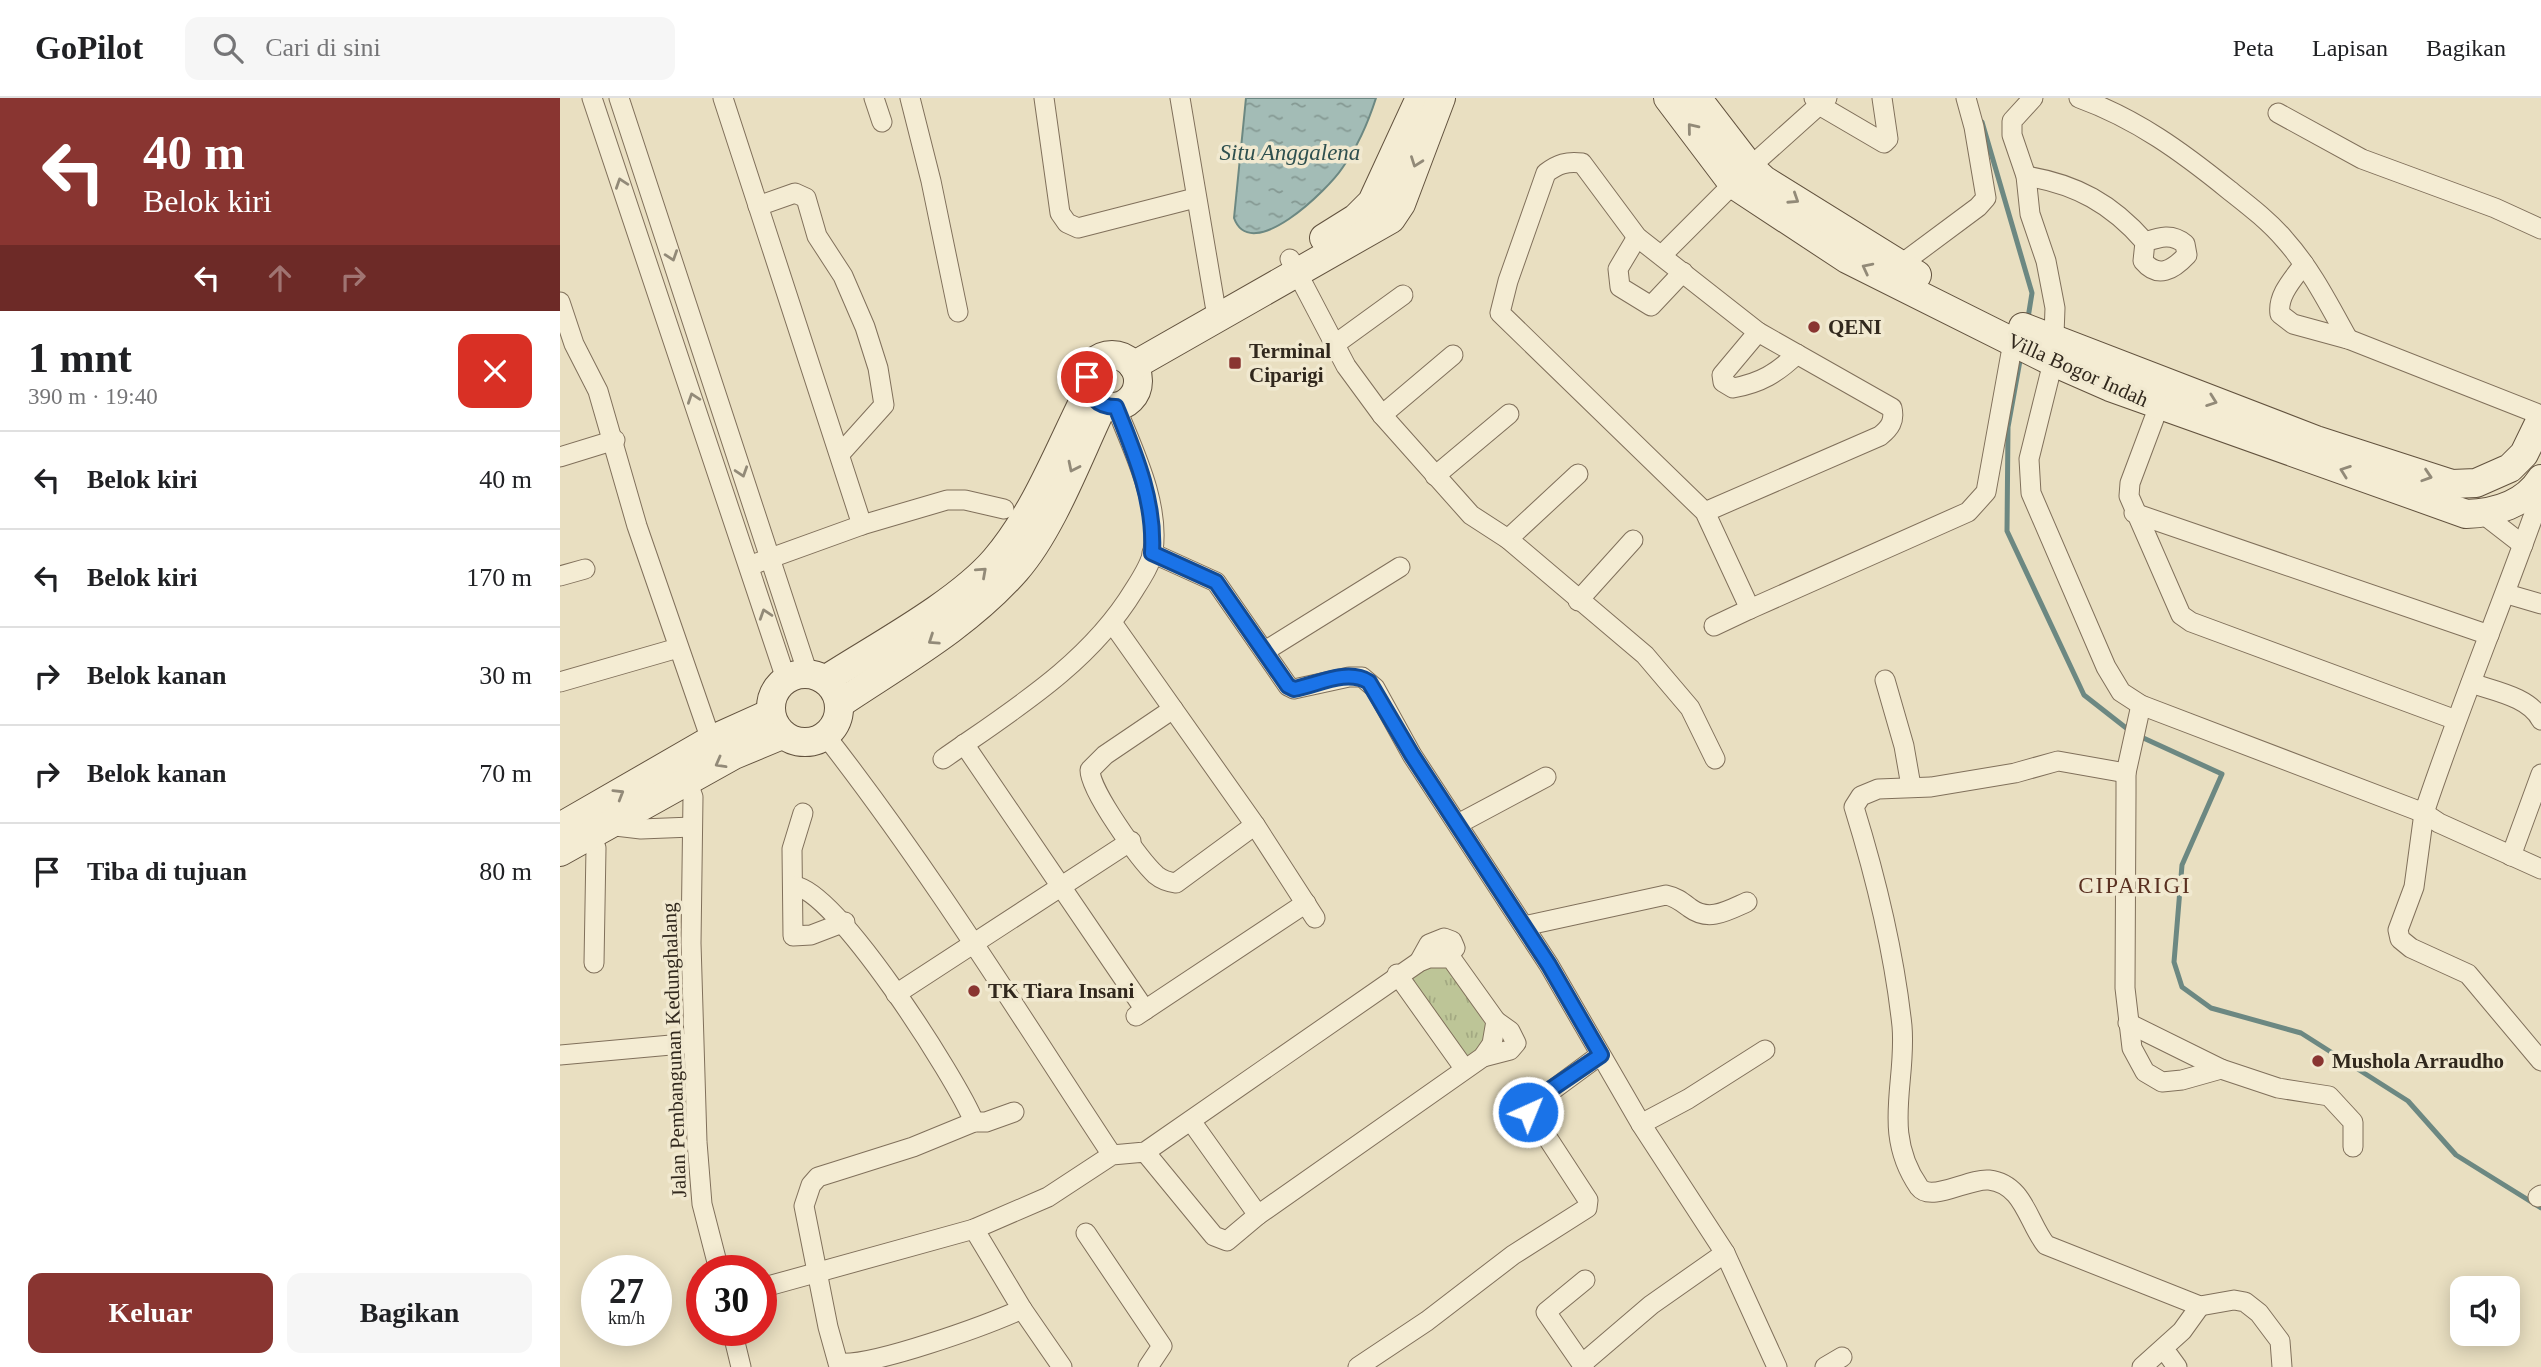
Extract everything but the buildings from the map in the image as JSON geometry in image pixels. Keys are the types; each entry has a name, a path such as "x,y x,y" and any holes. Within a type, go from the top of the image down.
{"street":[{"path":"592,98 750,566 835,723 825,735 807,742 776,724 711,740 682,770"},
{"path":"619,98 690,309 769,559 814,684"},
{"path":"723,98 862,525"},
{"path":"874,98 882,122"},
{"path":"910,98 932,181 958,312"},
{"path":"1044,98 1059,213 1067,223 1078,228 1195,198"},
{"path":"1180,98 1195,198 1218,311"},
{"path":"1294,267 1372,202 1420,98"},
{"path":"1128,361 1294,267 1391,219 1401,204 1441,98"},
{"name":"Villa Bogor Indah","path":"1668,98 1742,175 1847,258 2030,341 2446,509 2483,514 2538,495"},
{"name":"Villa Bogor Indah","path":"1697,98 1742,175 1798,202 2030,341"},
{"path":"1662,255 1820,100 1884,143 1888,139 1882,98"},
{"path":"1900,265 1978,207 1986,198 1974,127 1966,98"},
{"path":"1714,626 1968,512 1986,492 2030,341 2055,308 2046,261 2030,214 2026,176 2012,135 2012,121 2033,98"},
{"path":"2079,98 2126,117 2176,147 2259,214 2284,238 2304,264 2348,339"},
{"path":"2278,113 2362,159 2495,208 2541,229"},
{"path":"1704,512 1880,436 1889,429 1893,421 1892,408 1758,332 1637,237 1582,163 1568,161 1545,173 1508,281 1500,313 1704,512 1750,609"},
{"path":"2026,176 2054,181 2086,192 2127,221 2145,242"},
{"path":"758,206 795,193 806,198 817,236 843,276 872,345 884,405 840,454"},
{"path":"1637,237 1618,269 1620,287 1651,306 1683,272"},
{"path":"2304,264 2282,297 2280,314 2293,324 2348,339 2541,417"},
{"path":"1294,267 1334,345 1382,415 1471,515 1508,539 1645,655 1690,708 1715,759"},
{"path":"1334,345 1403,295"},
{"path":"560,302 567,347 593,378 615,440 637,526 711,740"},
{"path":"666,316 690,309"},
{"path":"1758,332 1722,375 1723,382 1734,388 1758,384 1777,373 1797,354"},
{"path":"2030,341 2031,493 2106,667 2121,692 2139,713 2424,813 2511,856 2538,864"},
{"path":"943,759 1059,676 1113,624 1152,553 1151,513 1144,486 1102,401 1087,377 1093,363 1109,355 1128,361 1138,376 1136,392 1126,403 1102,401"},
{"path":"1382,415 1453,355"},
{"path":"2163,395 2130,483 2129,496 2171,598 2181,615 2191,622 2456,720"},
{"name":"Villa Bogor Indah","path":"2163,395 2452,484 2476,483 2510,468 2525,454 2541,417"},
{"path":"776,724 773,694 814,684 975,612 1018,568 1054,508 1102,401"},
{"path":"1435,476 1509,414"},
{"path":"560,457 615,440"},
{"path":"1508,539 1578,474"},
{"path":"2538,495 2507,594 2456,720 2424,813 2414,887 2398,930 2400,939 2411,948 2468,974 2541,1061"},
{"path":"750,566 862,525 947,500 965,500 1004,509"},
{"path":"2134,513 2489,635"},
{"path":"2483,514 2523,545"},
{"path":"1578,601 1633,540"},
{"path":"1152,553 1216,582 1288,686 1294,689 1338,678 1362,677 1369,682 1524,926 1641,1124 1725,1253 1777,1367"},
{"path":"1265,651 1400,567"},
{"path":"560,576 585,569"},
{"path":"2507,594 2541,604"},
{"path":"964,744 1140,1013 1310,910 1255,825 1113,624"},
{"path":"560,682 678,648"},
{"path":"1885,680 1904,746 1911,786"},
{"path":"2471,683 2526,703 2537,712 2541,720"},
{"path":"1173,709 1105,755 1090,770 1097,789 1131,841 1159,877 1176,883 1255,825"},
{"path":"2139,713 2126,773 2125,988 2132,1048 2145,1072 2162,1082 2182,1080 2221,1069"},
{"path":"560,852 586,826 682,770 734,755 776,724"},
{"path":"825,735 866,788 973,944 1112,1155"},
{"path":"2126,773 2059,761 2015,773 1931,787 1878,789 1861,796 1854,807 1872,865 1892,955 1902,1040 1897,1128 1920,1188 1934,1194 1976,1180 1992,1180 2009,1189 2025,1204 2046,1245 2200,1306 2234,1300 2251,1305 2280,1341 2282,1367"},
{"name":"Jalan Pembangunan Kedunghalang","path":"682,770 693,793 693,1043 702,1204 715,1255"},
{"path":"2511,856 2541,774"},
{"path":"1458,824 1546,778"},
{"path":"803,813 792,849 793,936 811,934 845,922"},
{"path":"586,826 641,829 692,827"},
{"path":"586,826 596,865 594,963"},
{"path":"896,994 1131,841"},
{"path":"793,886 807,888 845,922 956,1084 974,1122"},
{"path":"1524,926 1666,895 1674,897 1704,916 1715,915 1747,902"},
{"path":"777,1284 817,1275 974,1229 1048,1196 1112,1155 1145,1152 1397,974 1419,962 1448,957 1496,1021 1492,1044 1483,1057 1258,1215 1232,1238 1218,1239 1145,1152"},
{"path":"1397,974 1464,1068"},
{"path":"2128,1023 2221,1069 2278,1088 2329,1096 2353,1122 2353,1147"},
{"path":"560,1055 693,1043"},
{"path":"1641,1124 1688,1099 1765,1050"},
{"path":"1358,1367 1427,1321 1513,1255 1587,1208 1588,1199 1528,1108 1601,1055"},
{"path":"1014,1112 986,1122 974,1122 913,1147 818,1177 805,1195 804,1206 838,1363 851,1366 883,1364 1022,1309"},
{"path":"1191,1121 1258,1215"},
{"path":"974,1229 1022,1309 1062,1367"},
{"path":"1086,1233 1160,1341 1162,1350 1148,1367"},
{"path":"1586,1280 1546,1312 1583,1365 1651,1305 1725,1253"},
{"path":"2143,1367 2182,1331 2200,1306"},
{"path":"736,1346 741,1367"},
{"path":"1825,1367 1842,1357"}],"green space":[{"path":"1423,962 1443,962 1486,1025 1482,1049 1467,1058 1410,982"}],"water":[{"name":"Situ Anggalena","path":"1246,98 1376,98 1358,143 1335,178 1289,219 1272,229 1256,233 1243,230 1234,218"}],"waterway":[{"path":"1982,122 2032,293 2028,318"},
{"path":"2021,355 2008,427 2007,531 2084,695 2130,731"},
{"path":"2139,736 2222,774 2182,865 2174,962 2182,987 2211,1008 2301,1033 2408,1101 2456,1155 2541,1208"}],"place":[{"name":"QENI","path":"1814,327"},
{"name":"Terminal Ciparigi","path":"1235,363"},
{"name":"TK Tiara Insani","path":"974,991"},
{"name":"Mushola Arraudho","path":"2318,1061"}],"district":[{"name":"CIPARIGI","path":"2135,885"}],"route":[{"path":"1087,377 1088,391 1093,398 1103,405 1116,407 1137,461 1151,513 1152,553 1216,582 1288,686 1294,689 1338,678 1362,677 1375,688 1412,755 1559,983 1601,1055 1529,1104 1528,1112"}]}
